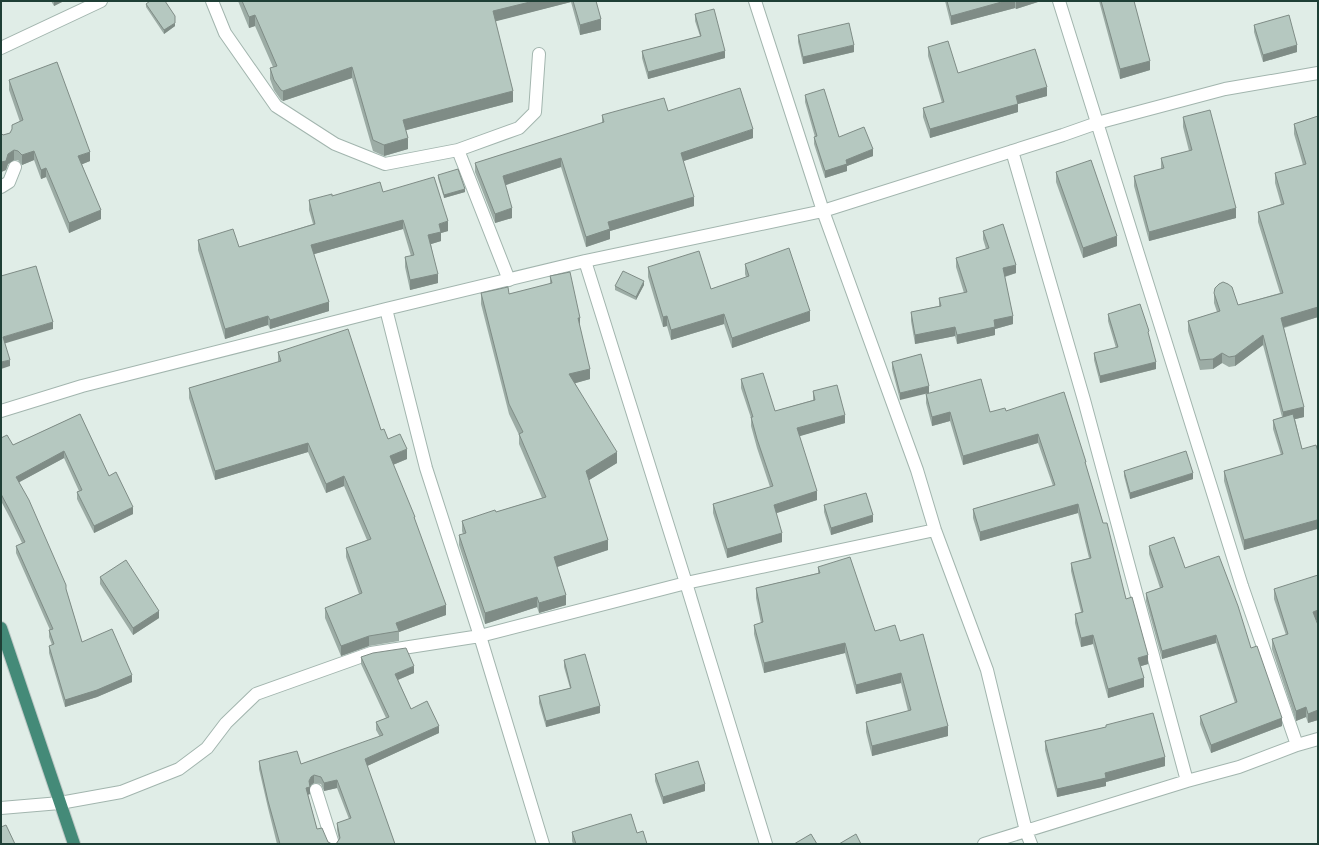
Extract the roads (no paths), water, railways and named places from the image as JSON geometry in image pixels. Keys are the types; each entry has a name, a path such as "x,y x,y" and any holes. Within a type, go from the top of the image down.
{"highway":[{"path":"1,628 74,844"}],"street":[{"path":"1,48 101,1"},
{"path":"212,1 225,34 276,106 335,144 385,164 458,150 519,128 535,112 539,54"},
{"path":"755,1 822,211 917,470 935,530 987,670 1026,831 1031,844"},
{"path":"1059,1 1242,586 1297,745"},
{"path":"1,411 82,386 386,309 585,261 822,211 1097,123 1225,88 1318,74"},
{"path":"458,150 509,280"},
{"path":"1012,151 1084,400 1187,781"},
{"path":"1,187 10,182 16,167"},
{"path":"585,261 766,844"},
{"path":"386,309 426,468 480,636 543,844"},
{"path":"1,808 60,802 121,792 179,769 207,748 226,723 256,694 371,652 480,636 686,583 935,530"},
{"path":"984,844 1187,781 1239,767 1297,745 1318,739"},
{"path":"316,790 333,844"}]}
